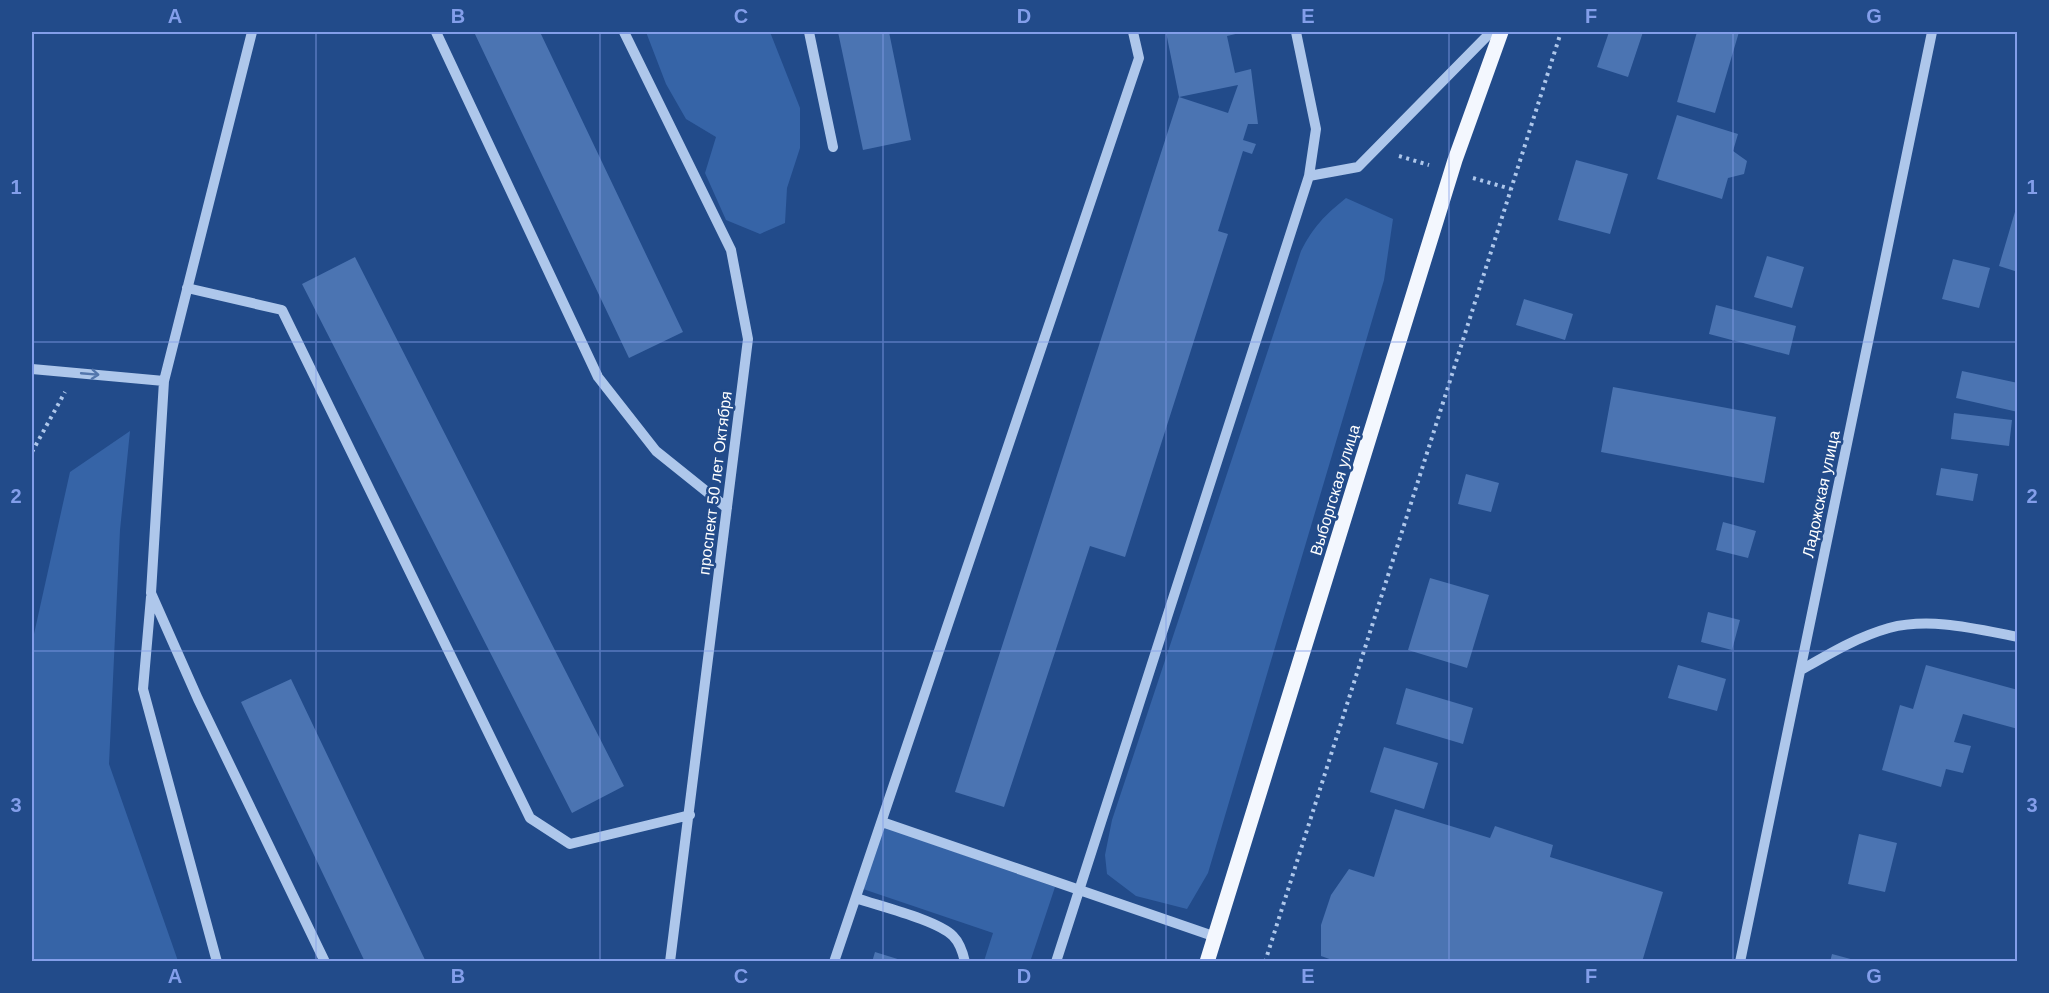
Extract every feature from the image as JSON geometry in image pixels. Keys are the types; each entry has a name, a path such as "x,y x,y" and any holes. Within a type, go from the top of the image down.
{"main road":[{"name":"Выборгская улица","path":"1208,962 1455,160 1501,32"}],"street":[{"path":"217,962 143,689 152,593 164,381 252,32"},
{"path":"436,32 598,377 656,451 727,508"},
{"name":"проспект 50 лет Октября","path":"624,32 731,250 748,339 670,962"},
{"path":"809,32 833,147"},
{"path":"834,962 1139,58 1134,32"},
{"path":"1056,962 1309,176 1316,129 1296,32"},
{"path":"1309,176 1358,167 1491,32"},
{"name":"Ладожская улица","path":"1740,962 1932,32"},
{"path":"187,288 282,310 530,818 570,844 690,815"},
{"path":"32,369 164,381"},
{"path":"152,593 198,699 325,962"},
{"path":"1801,670 1847,644 1890,628 1930,624 1964,626 2018,638"},
{"path":"882,822 1216,937"},
{"path":"856,898 934,924 953,936 963,953 965,962"}],"path":[{"path":"1264,962 1561,32"},
{"path":"32,452 76,373"}],"shaded area":[{"path":"646,32 770,32 800,108 800,148 787,188 785,223 760,234 726,220 705,173 716,137 686,119 666,84"},
{"path":"1346,198 1393,219 1384,280 1208,873 1187,909 1136,896 1107,874 1105,855 1112,820 1301,251 1320,222"},
{"path":"130,431 120,530 109,764 178,961 32,961 32,643 70,472"},
{"path":"884,827 1055,887 1030,962 984,961 993,933 863,889"}],"building":[{"path":"474,32 540,32 683,332 629,358"},
{"path":"838,32 889,32 911,140 863,150"},
{"path":"1166,32 1244,32 1227,36 1235,73 1251,69 1258,124 1248,124 1243,140 1256,144 1252,154 1243,151 1218,231 1228,234 1125,557 1090,546 1004,807 955,792 1179,97","holes":["1238,85 1228,113 1179,97"]},
{"path":"1609,32 1643,32 1628,77 1597,67"},
{"path":"1697,32 1739,32 1715,113 1677,102"},
{"path":"1677,115 1738,134 1733,151 1747,161 1744,174 1728,178 1722,199 1657,179"},
{"path":"1576,160 1628,174 1610,234 1558,220"},
{"path":"2018,205 2018,272 1999,266"},
{"path":"1767,256 1804,267 1792,308 1754,297"},
{"path":"355,257 624,786 572,813 302,284"},
{"path":"1953,259 1990,268 1979,308 1942,299"},
{"path":"1524,299 1573,314 1565,340 1516,325"},
{"path":"1716,305 1796,326 1789,355 1709,334"},
{"path":"1962,371 2018,383 2018,412 1956,398"},
{"path":"1613,387 1776,417 1764,483 1601,452"},
{"path":"1954,413 2012,420 2009,446 1951,439"},
{"path":"1941,468 1978,474 1973,501 1936,495"},
{"path":"1466,474 1499,483 1491,512 1458,504"},
{"path":"1723,522 1756,531 1748,558 1716,550"},
{"path":"1430,578 1489,595 1467,668 1408,650"},
{"path":"1708,612 1740,620 1732,650 1701,642"},
{"path":"1678,665 1726,679 1717,711 1668,698"},
{"path":"1926,665 2018,690 2018,729 1963,714 1954,742 1971,746 1963,773 1946,769 1941,787 1882,770 1900,705 1913,709"},
{"path":"291,679 426,962 365,962 241,702"},
{"path":"1406,688 1473,708 1463,744 1396,724"},
{"path":"1384,747 1438,763 1424,809 1370,792"},
{"path":"1395,809 1490,838 1495,826 1553,845 1550,857 1663,892 1642,962 1338,962 1321,956 1321,925 1331,895 1349,869 1374,877"},
{"path":"1859,834 1897,843 1885,892 1848,884"},
{"path":"875,952 904,961 904,962 872,962"},
{"path":"1832,954 1858,961 1858,962 1830,962"}]}
